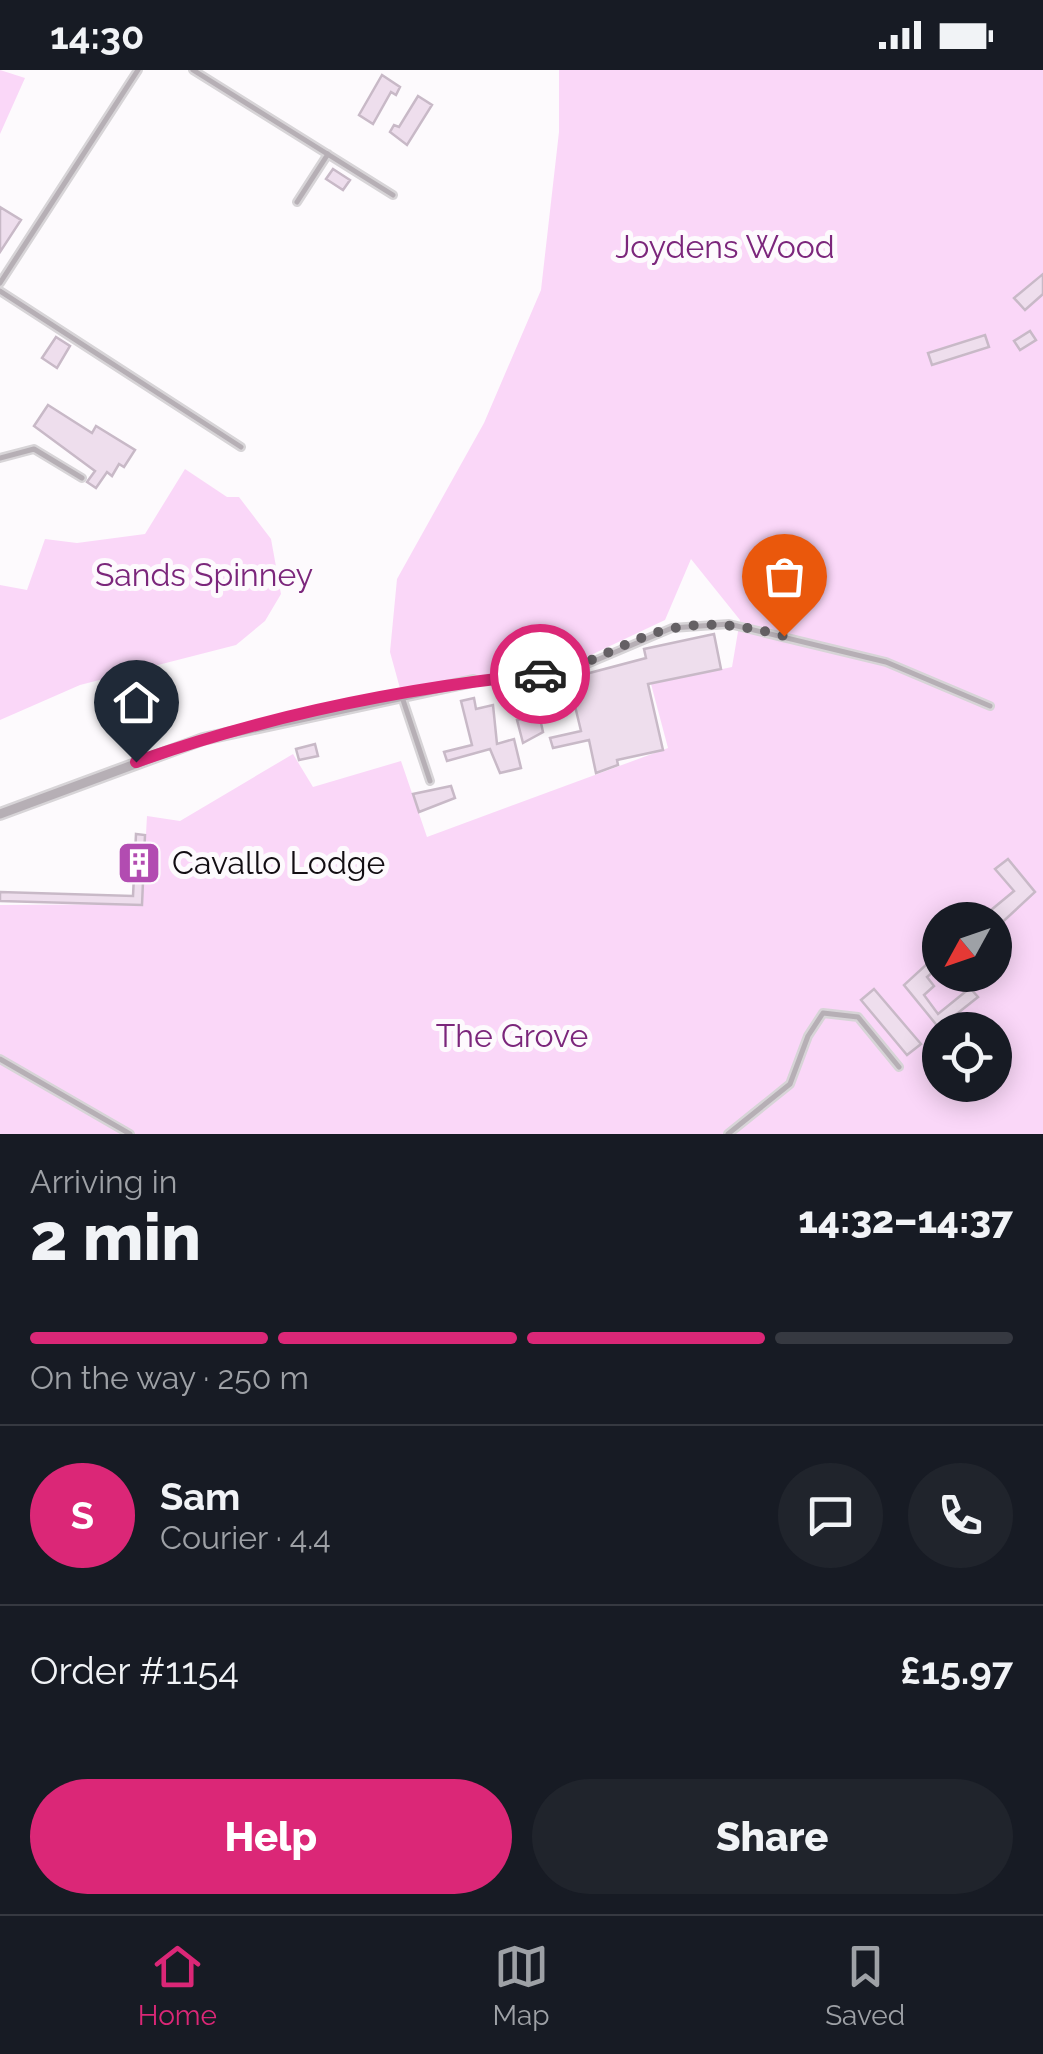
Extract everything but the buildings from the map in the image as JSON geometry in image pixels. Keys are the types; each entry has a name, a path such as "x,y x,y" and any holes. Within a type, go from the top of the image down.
{"street":[{"path":"0,814 202,738 473,681"}],"lane":[{"path":"0,283 138,70"},
{"path":"193,70 393,195"},
{"path":"297,202 328,154"},
{"path":"0,291 241,447"},
{"path":"0,458 34,449 82,478"},
{"path":"473,681 572,670 672,628 729,624 886,662 990,706"},
{"path":"401,694 430,781"},
{"path":"728,1134 790,1084 808,1036 823,1013 858,1017 899,1067"},
{"path":"0,1059 130,1134"}],"green space":[{"path":"0,70 25,78 0,134"},
{"path":"559,70 1043,70 1043,1134 0,1134 0,905 142,904 147,816 180,821 293,754 313,787 401,761 427,837 668,748 651,684 732,667 740,620 691,559 665,620 576,662 401,692 390,652 397,579 484,423 541,290 559,132"},
{"name":"Sands Spinney","path":"185,469 227,497 239,497 271,539 281,594 265,621 236,645 80,685 0,720 0,585 27,590 45,539 77,543 145,534"}],"way so far":[{"path":"540,674 572,670 672,628 729,624 784,636"}],"place":[{"name":"Cavallo Lodge","path":"139,863"}],"route":[{"path":"136,762 202,738 380,699 473,681 540,674"}],"park label":[{"name":"Joydens Wood","path":"725,247"},
{"name":"The Grove","path":"512,1036"}]}
